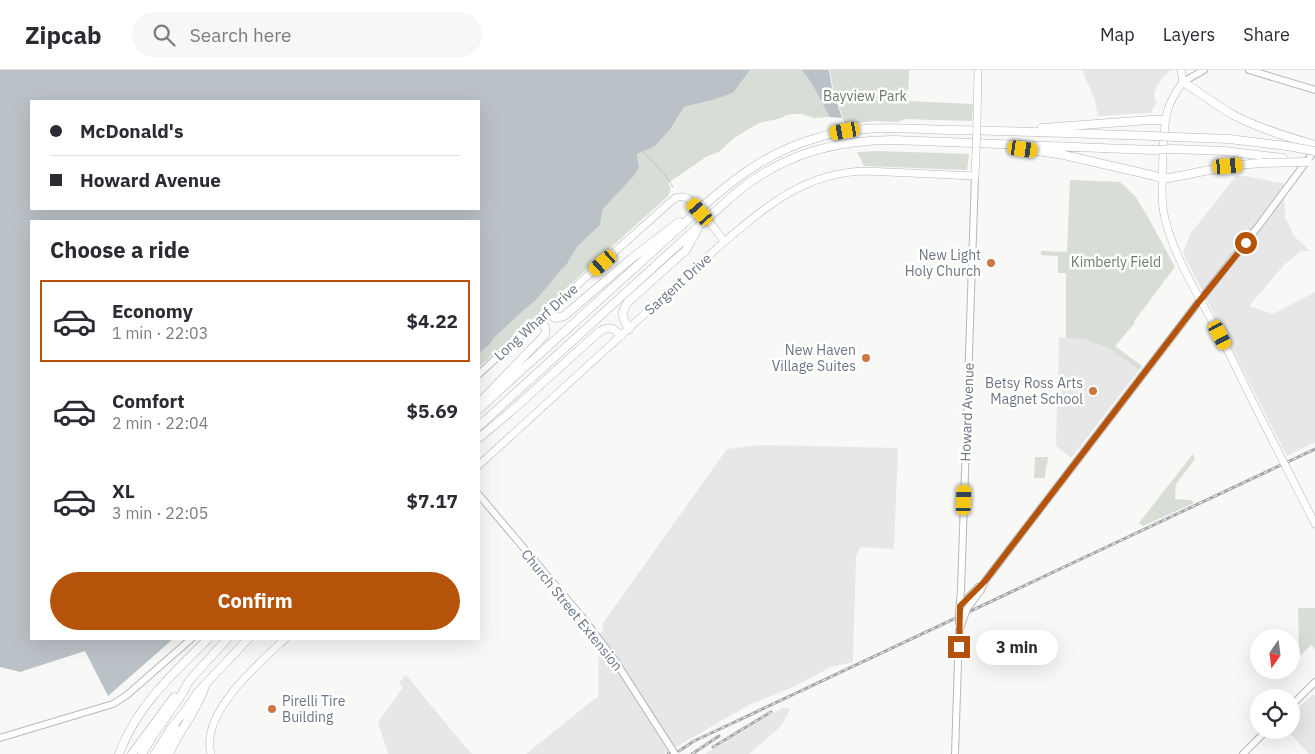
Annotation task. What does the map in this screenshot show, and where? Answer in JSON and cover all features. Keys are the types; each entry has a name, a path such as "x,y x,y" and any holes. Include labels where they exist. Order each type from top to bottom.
{"highway":[{"path":"1183,82 1236,116 1273,133 1315,145"},
{"path":"1005,131 1165,120"},
{"path":"480,408 727,185 749,169 784,150 821,136 853,130 880,128 1005,131 1229,139 1315,151"},
{"path":"480,425 745,186 766,172 796,157 828,146 854,141 881,140 1153,150 1174,149 1224,151 1311,163"},
{"path":"987,144 1064,154 1163,179 1228,166 1311,163"},
{"path":"548,312 555,318 564,316 638,253 678,223 692,216"},
{"path":"629,329 622,314 628,302 686,250 700,225"},
{"path":"480,402 544,336 546,327 539,320"},
{"path":"480,437 599,332 606,328 612,328 621,336"},
{"path":"119,754 129,730 146,704 207,640"},
{"path":"169,754 206,684 247,640"},
{"path":"132,754 177,692 224,642"},
{"path":"142,754 190,680"},
{"path":"155,754 172,727 200,695"},
{"path":"163,754 185,711"}],"main road":[{"name":"Howard Avenue","path":"955,754 978,70"},
{"path":"1181,70 1183,82"},
{"path":"1204,70 1183,82 1172,97 1167,108 1163,179 1164,212 1171,238 1200,300 1229,352 1315,524"},
{"path":"1249,70 1315,90"},
{"path":"959,609 985,581 1315,151"},
{"name":"Sargent Drive","path":"480,464 724,242 769,205 792,191 814,180 850,172 866,171 975,176"},
{"name":"Long Wharf Drive","path":"480,373 675,198 682,196 689,200 724,242"},
{"name":"Church Street Extension","path":"480,496 582,617 614,659 676,754"},
{"path":"959,631 967,610 985,581"},
{"path":"0,738 121,700 190,640"},
{"path":"211,754 210,733 217,716 232,692 285,640"},
{"path":"1300,697 1315,682"},
{"path":"1243,754 1258,739"}],"shaded area":[{"path":"0,70 750,70 733,93 684,107 671,128 655,146 637,154 639,168 603,209 600,225 577,247 567,264 537,299 480,352 480,220 30,220 30,640 172,640 108,696 85,651 20,672 0,667"},
{"path":"801,70 829,70 832,88 842,118 830,117 813,86"},
{"path":"1082,70 1170,70 1156,88 1154,95 1156,103 1151,113 1098,116 1095,100"},
{"path":"1236,176 1284,183 1285,217 1294,236 1310,251 1301,251 1283,266 1249,306 1273,314 1315,292 1315,442 1287,456 1183,253 1191,233"},
{"name":"Betsy Ross Arts Magnet School","path":"1059,337 1087,339 1110,349 1139,370 1071,458 1056,446 1057,403 1061,403 1062,378 1058,378"},
{"path":"761,445 898,448 894,549 860,547 856,557 853,662 831,667 795,686 747,706 664,754 526,754 598,698 599,646 603,623 727,449"},
{"path":"406,675 472,754 388,754 378,722 403,688 399,682"},
{"path":"1313,694 1315,696 1315,754 1309,754 1295,739 1300,739 1300,706"},
{"path":"782,708 790,709 779,728 749,754 705,754"}],"green space":[{"path":"750,70 801,70 813,86 830,117 814,118 802,114 792,114 759,123 734,138 720,151 706,157 668,183 671,188 668,196 480,366 480,352 537,299 567,264 577,247 600,225 603,209 639,168 637,154 671,128 684,107 733,93"},
{"name":"Bayview Park","path":"830,70 909,70 908,101 973,104 972,121 904,119 898,122 874,121 845,125 833,88"},
{"path":"857,152 969,154 967,170 864,166"},
{"name":"Kimberly Field","path":"1070,180 1120,182 1135,196 1175,267 1135,320 1134,324 1115,346 1142,366 1139,370 1110,349 1085,339 1066,338 1066,273 1058,273 1058,256 1041,255 1041,251 1067,252"},
{"path":"1193,454 1195,459 1176,484 1175,499 1191,500 1194,503 1143,526 1139,523"},
{"path":"1035,457 1048,457 1045,478 1034,478"},
{"path":"1298,608 1315,608 1315,649 1311,645 1301,655 1300,629 1298,629"}],"waterway":[{"path":"642,151 665,175 673,187"}],"railway":[{"path":"679,751 694,741 1315,449"},
{"path":"713,747 771,712"},
{"path":"692,754 719,736"}],"place":[{"name":"New Light Holy Church","path":"991,263"},
{"name":"New Haven Village Suites","path":"866,358"},
{"name":"Betsy Ross Arts Magnet School","path":"1093,391"},
{"name":"Pirelli Tire Building","path":"272,709"}],"route":[{"path":"959,647 960,606 985,581 1197,304 1246,243"}]}
